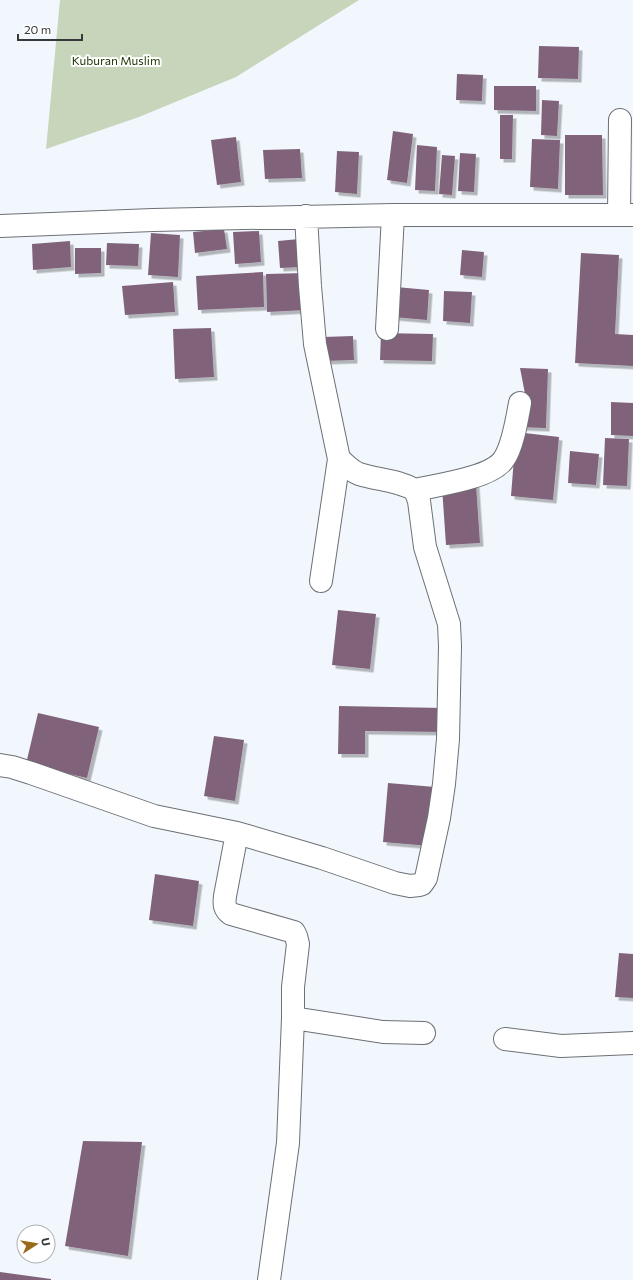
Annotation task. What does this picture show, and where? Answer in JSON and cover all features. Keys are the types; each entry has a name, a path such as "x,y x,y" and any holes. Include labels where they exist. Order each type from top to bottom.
{"street":[{"path":"0,226 306,216 626,215 620,120"},
{"path":"387,329 393,215"},
{"path":"306,216 315,344 339,459 320,581"},
{"path":"339,459 358,474 403,484 415,490 470,478 492,470 504,461 509,450 520,403"},
{"path":"0,764 25,771 154,816 237,833 410,886 418,886 422,884 426,878 439,818 444,784 448,739 450,646 448,624 425,547 419,501 415,490"},
{"path":"237,833 224,906 231,914 294,932 298,944 293,987 288,1143 269,1280"},
{"path":"293,1018 383,1032 424,1032"},
{"path":"505,1039 561,1046 633,1043"}],"green space":[{"name":"Kuburan Muslim","path":"60,0 359,0 236,77 139,117 46,149"}],"building":[{"path":"539,46 579,47 578,79 538,78"},
{"path":"457,74 483,75 482,101 456,100"},
{"path":"494,86 536,86 536,111 494,110"},
{"path":"542,100 559,101 557,136 541,135"},
{"path":"500,115 513,115 512,159 500,159"},
{"path":"393,131 413,134 407,183 387,180"},
{"path":"565,135 602,135 603,195 565,195"},
{"path":"236,137 241,182 217,185 211,140"},
{"path":"532,139 560,140 558,189 530,187"},
{"path":"417,145 437,147 435,191 415,190"},
{"path":"300,149 302,178 265,179 263,150"},
{"path":"337,151 359,152 357,194 335,192"},
{"path":"460,153 476,154 474,192 458,191"},
{"path":"442,155 455,156 452,195 439,194"},
{"path":"224,229 227,249 195,253 193,232"},
{"path":"259,231 261,262 235,264 233,232"},
{"path":"151,233 180,235 178,277 148,275"},
{"path":"299,239 301,267 280,268 278,241"},
{"path":"70,241 71,267 33,270 32,244"},
{"path":"107,243 139,244 138,266 106,265"},
{"path":"75,248 101,248 101,273 75,274"},
{"path":"462,250 484,252 482,277 460,275"},
{"path":"581,253 619,255 615,334 633,335 633,366 575,363"},
{"path":"263,272 264,307 198,310 196,276"},
{"path":"305,273 306,310 267,312 266,274"},
{"path":"173,282 175,312 125,315 122,286"},
{"path":"396,287 429,290 427,320 393,317"},
{"path":"444,291 472,292 470,323 443,321"},
{"path":"211,328 214,377 175,379 173,329"},
{"path":"381,333 433,334 432,361 380,360"},
{"path":"353,336 354,360 324,361 323,337"},
{"path":"520,368 548,369 546,428 518,427 526,399"},
{"path":"611,402 633,403 633,436 611,435"},
{"path":"516,432 559,437 553,500 511,496"},
{"path":"605,438 629,439 627,486 603,485"},
{"path":"570,451 599,454 596,485 568,483"},
{"path":"476,484 480,543 446,545 442,487"},
{"path":"338,610 376,614 370,669 332,665"},
{"path":"339,706 444,708 444,732 365,731 365,754 338,754"},
{"path":"38,713 99,727 87,778 26,764"},
{"path":"214,736 244,740 235,801 204,796"},
{"path":"388,783 435,787 429,846 383,842"},
{"path":"155,874 199,881 193,926 149,920"},
{"path":"619,953 633,954 633,998 615,997"},
{"path":"83,1141 142,1142 128,1256 65,1246"},
{"path":"0,1272 51,1279 51,1280 0,1280"}]}
